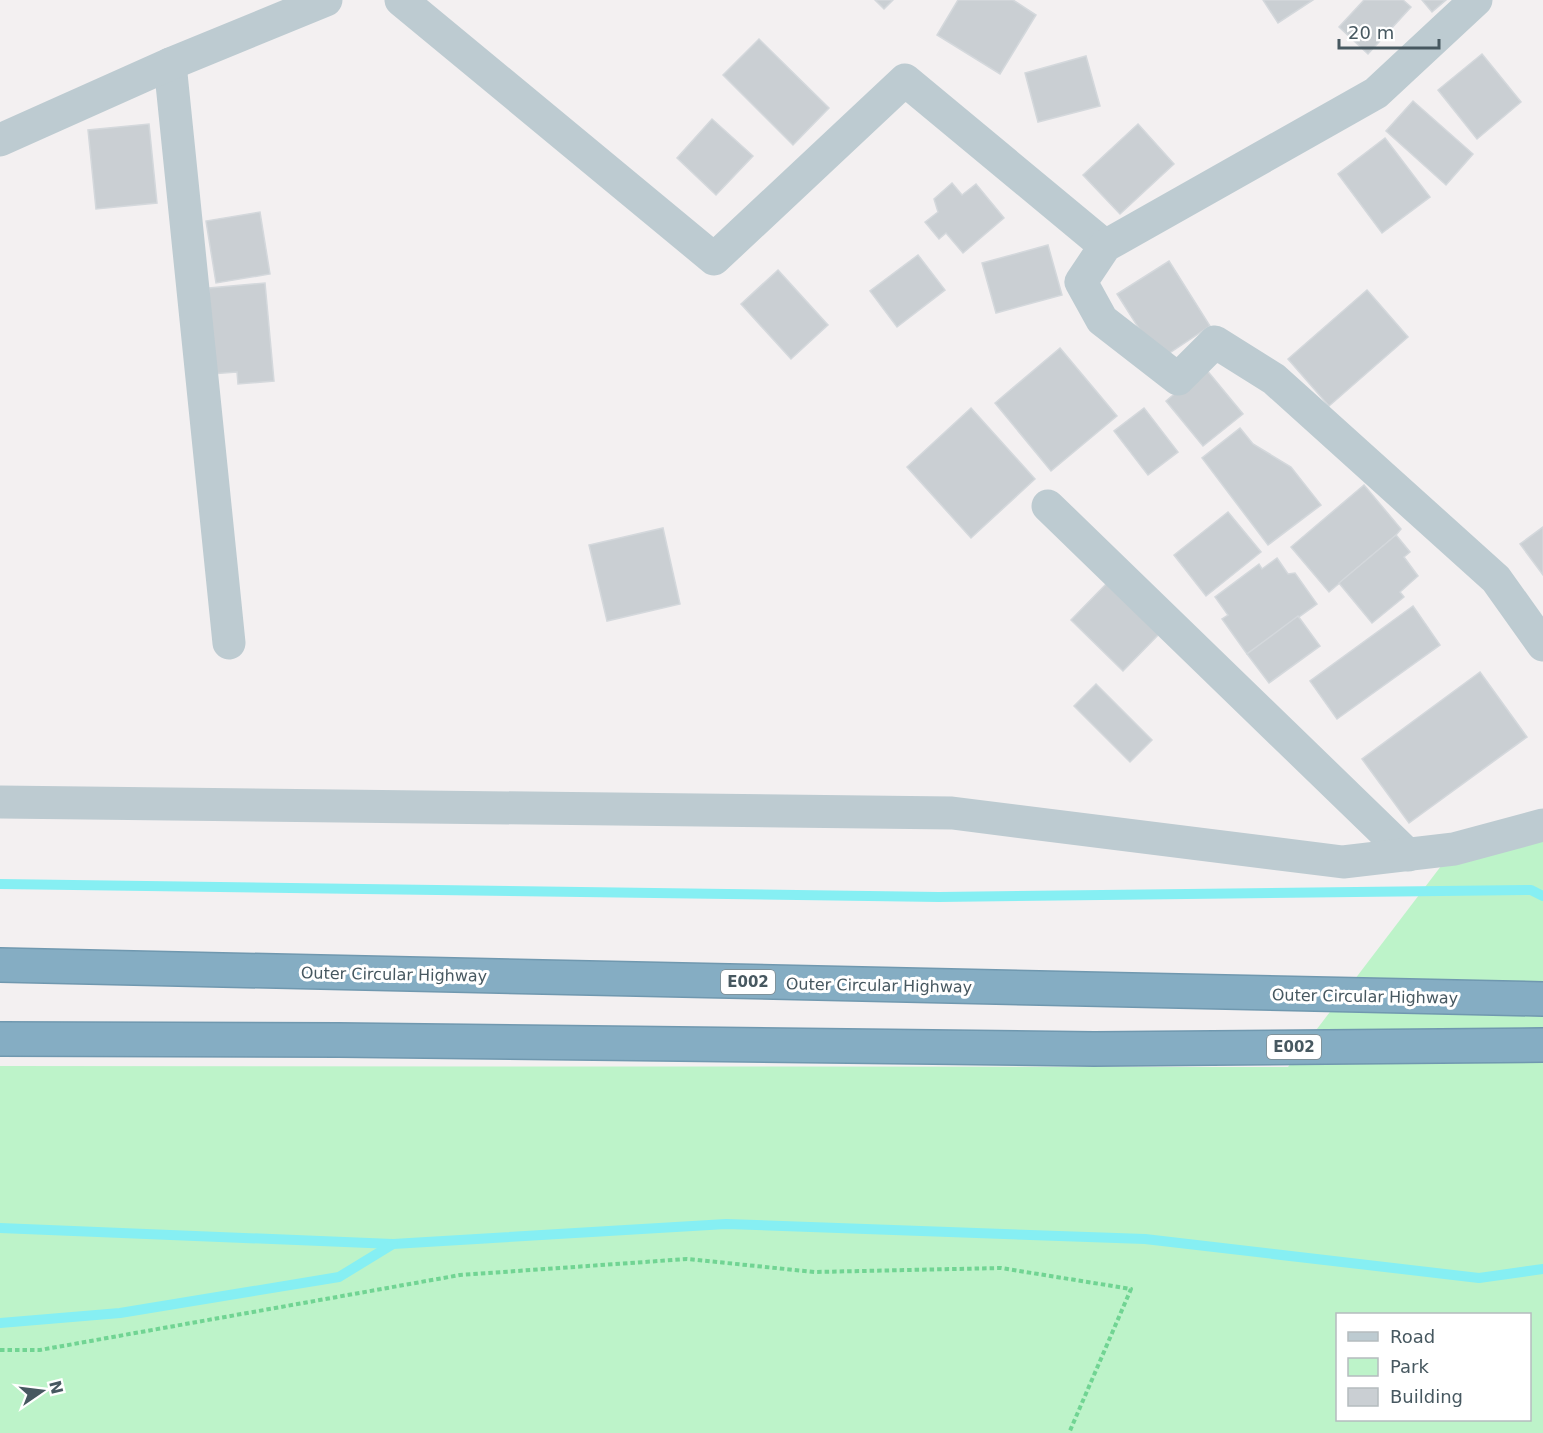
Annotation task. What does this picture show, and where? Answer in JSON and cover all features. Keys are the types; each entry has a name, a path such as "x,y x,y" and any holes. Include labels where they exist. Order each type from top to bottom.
{"highway":[{"name":"Outer Circular Highway","path":"0,965 1543,999"},
{"name":"E002","path":"0,1039 339,1040 1095,1049 1543,1046"}],"street":[{"path":"0,140 170,64 326,0"},
{"path":"401,0 714,259 905,80 1105,246"},
{"path":"1476,0 1376,93 1105,246 1081,282 1102,320 1178,379 1215,342 1274,379 1496,579 1543,645"},
{"path":"170,64 229,643"},
{"path":"1048,506 1408,855"},
{"path":"0,802 952,813 1344,862 1454,849 1543,825"}],"path":[{"path":"0,1350 40,1350 460,1275 687,1259 815,1272 1000,1268 1131,1289 1069,1433"}],"green space":[{"path":"1543,825 1543,1433 0,1433 0,1066 1288,1067 1454,849"}],"building":[{"path":"875,0 893,0 884,9"},
{"path":"958,0 1013,0 1036,15 1000,74 937,35"},
{"path":"1263,0 1313,0 1278,23"},
{"path":"1364,0 1403,0 1411,7 1368,54 1339,27"},
{"path":"1422,0 1446,0 1432,12"},
{"path":"759,39 829,108 793,145 723,75"},
{"path":"1482,54 1521,102 1477,139 1438,90"},
{"path":"1086,56 1100,106 1038,122 1025,73"},
{"path":"1413,101 1473,154 1446,185 1386,131"},
{"path":"712,119 753,156 716,195 677,158"},
{"path":"149,124 157,203 96,209 88,130"},
{"path":"1138,124 1174,164 1120,214 1083,175"},
{"path":"1385,138 1430,197 1382,233 1338,174"},
{"path":"952,183 962,195 976,184 1004,218 963,253 946,233 939,239 925,222 938,212 934,199"},
{"path":"260,212 270,274 216,283 206,221"},
{"path":"1048,245 1062,295 996,313 982,263"},
{"path":"918,255 945,290 897,327 870,291"},
{"path":"1169,261 1210,326 1159,360 1117,294"},
{"path":"778,270 828,325 791,359 741,304"},
{"path":"265,283 274,381 238,384 237,372 211,374 209,288"},
{"path":"1367,290 1408,337 1329,406 1288,359"},
{"path":"1060,348 1117,416 1051,471 995,403"},
{"path":"1205,368 1243,414 1203,446 1166,401"},
{"path":"971,408 1035,479 971,538 907,467"},
{"path":"1144,408 1178,452 1148,475 1114,431"},
{"path":"1240,428 1253,444 1291,467 1321,505 1268,545 1202,458"},
{"path":"1364,485 1401,529 1329,592 1291,547"},
{"path":"1228,512 1261,552 1206,596 1174,555"},
{"path":"1543,527 1543,575 1520,544"},
{"path":"663,528 680,604 607,621 589,545"},
{"path":"1396,535 1410,552 1404,557 1418,576 1400,592 1404,597 1372,623 1339,583"},
{"path":"1277,558 1288,574 1295,573 1317,604 1247,654 1222,619 1228,615 1215,597 1259,564 1262,569"},
{"path":"1111,579 1163,630 1123,671 1071,620"},
{"path":"1413,606 1440,645 1337,719 1310,681"},
{"path":"1298,616 1320,646 1269,683 1247,654"},
{"path":"1480,672 1527,737 1409,823 1362,759"},
{"path":"1096,684 1152,740 1130,762 1074,706"}],"waterway":[{"path":"0,884 939,897 1531,890 1543,896"},
{"path":"0,1228 393,1244 726,1224 1145,1239 1479,1278 1543,1269"},
{"path":"0,1323 120,1313 339,1277 393,1244"}]}
